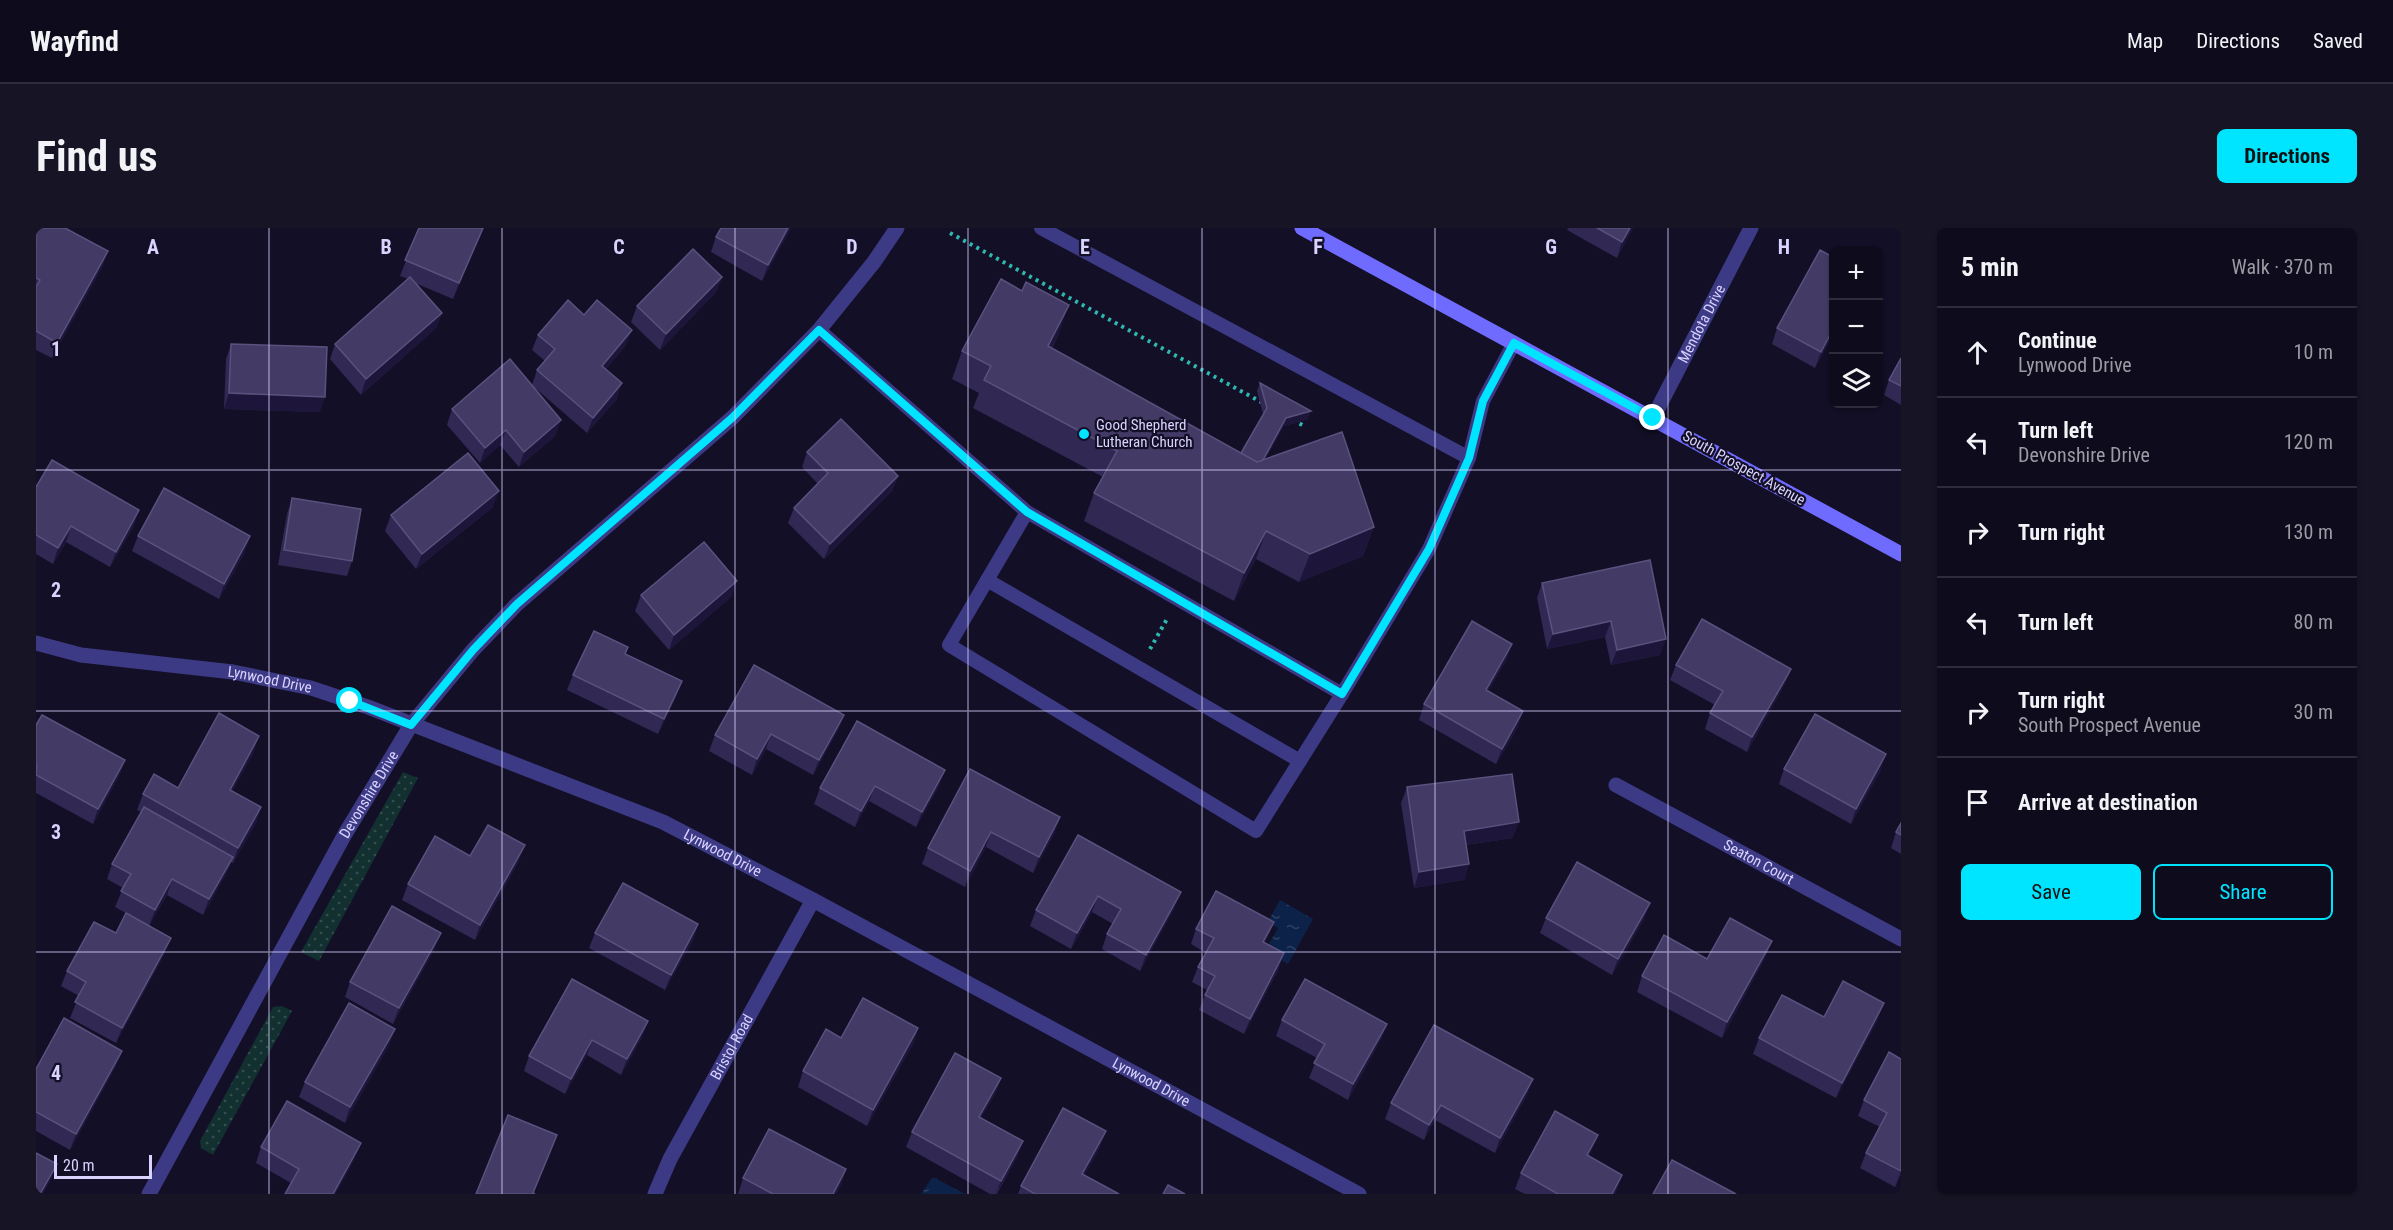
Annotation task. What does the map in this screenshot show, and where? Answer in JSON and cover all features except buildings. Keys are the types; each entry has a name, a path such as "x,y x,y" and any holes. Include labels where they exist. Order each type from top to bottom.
{"main road":[{"name":"South Prospect Avenue","path":"1302,228 1901,554"}],"street":[{"name":"Devonshire Drive","path":"149,1194 345,834 411,725 473,650 517,604 732,418 819,330 874,262 897,228"},
{"name":"Mendota Drive","path":"1653,418 1751,228"},
{"name":"Lynwood Drive","path":"36,643 81,656 233,672 311,688 663,822 813,900 1359,1194"},
{"name":"Seaton Court","path":"1616,785 1901,939"},
{"name":"Bristol Road","path":"655,1194 670,1159 813,900"}],"lane":[{"path":"1041,228 1469,458"},
{"path":"819,330 1027,512 1342,694"},
{"path":"1027,512 949,645 1256,831 1429,549 1469,458 1483,401 1514,343"},
{"path":"987,580 1300,761"}],"path":[{"path":"950,232 1270,407"},
{"path":"1288,417 1304,426"},
{"path":"1139,668 1178,599"}],"green space":[{"path":"403,772 418,778 319,961 301,952"},
{"path":"282,1006 292,1011 213,1155 201,1148 200,1141 273,1007"}],"water":[{"path":"1280,900 1313,919 1288,964 1265,951 1278,928 1268,922"},
{"path":"932,1178 935,1178 965,1194 921,1194"}],"place":[{"name":"Good Shepherd Lutheran Church","path":"1084,434"}],"route":[{"path":"350,701 411,725 473,650 517,604 732,418 819,330 1027,512 1342,694 1429,549 1469,458 1483,401 1514,343 1653,418"}]}
